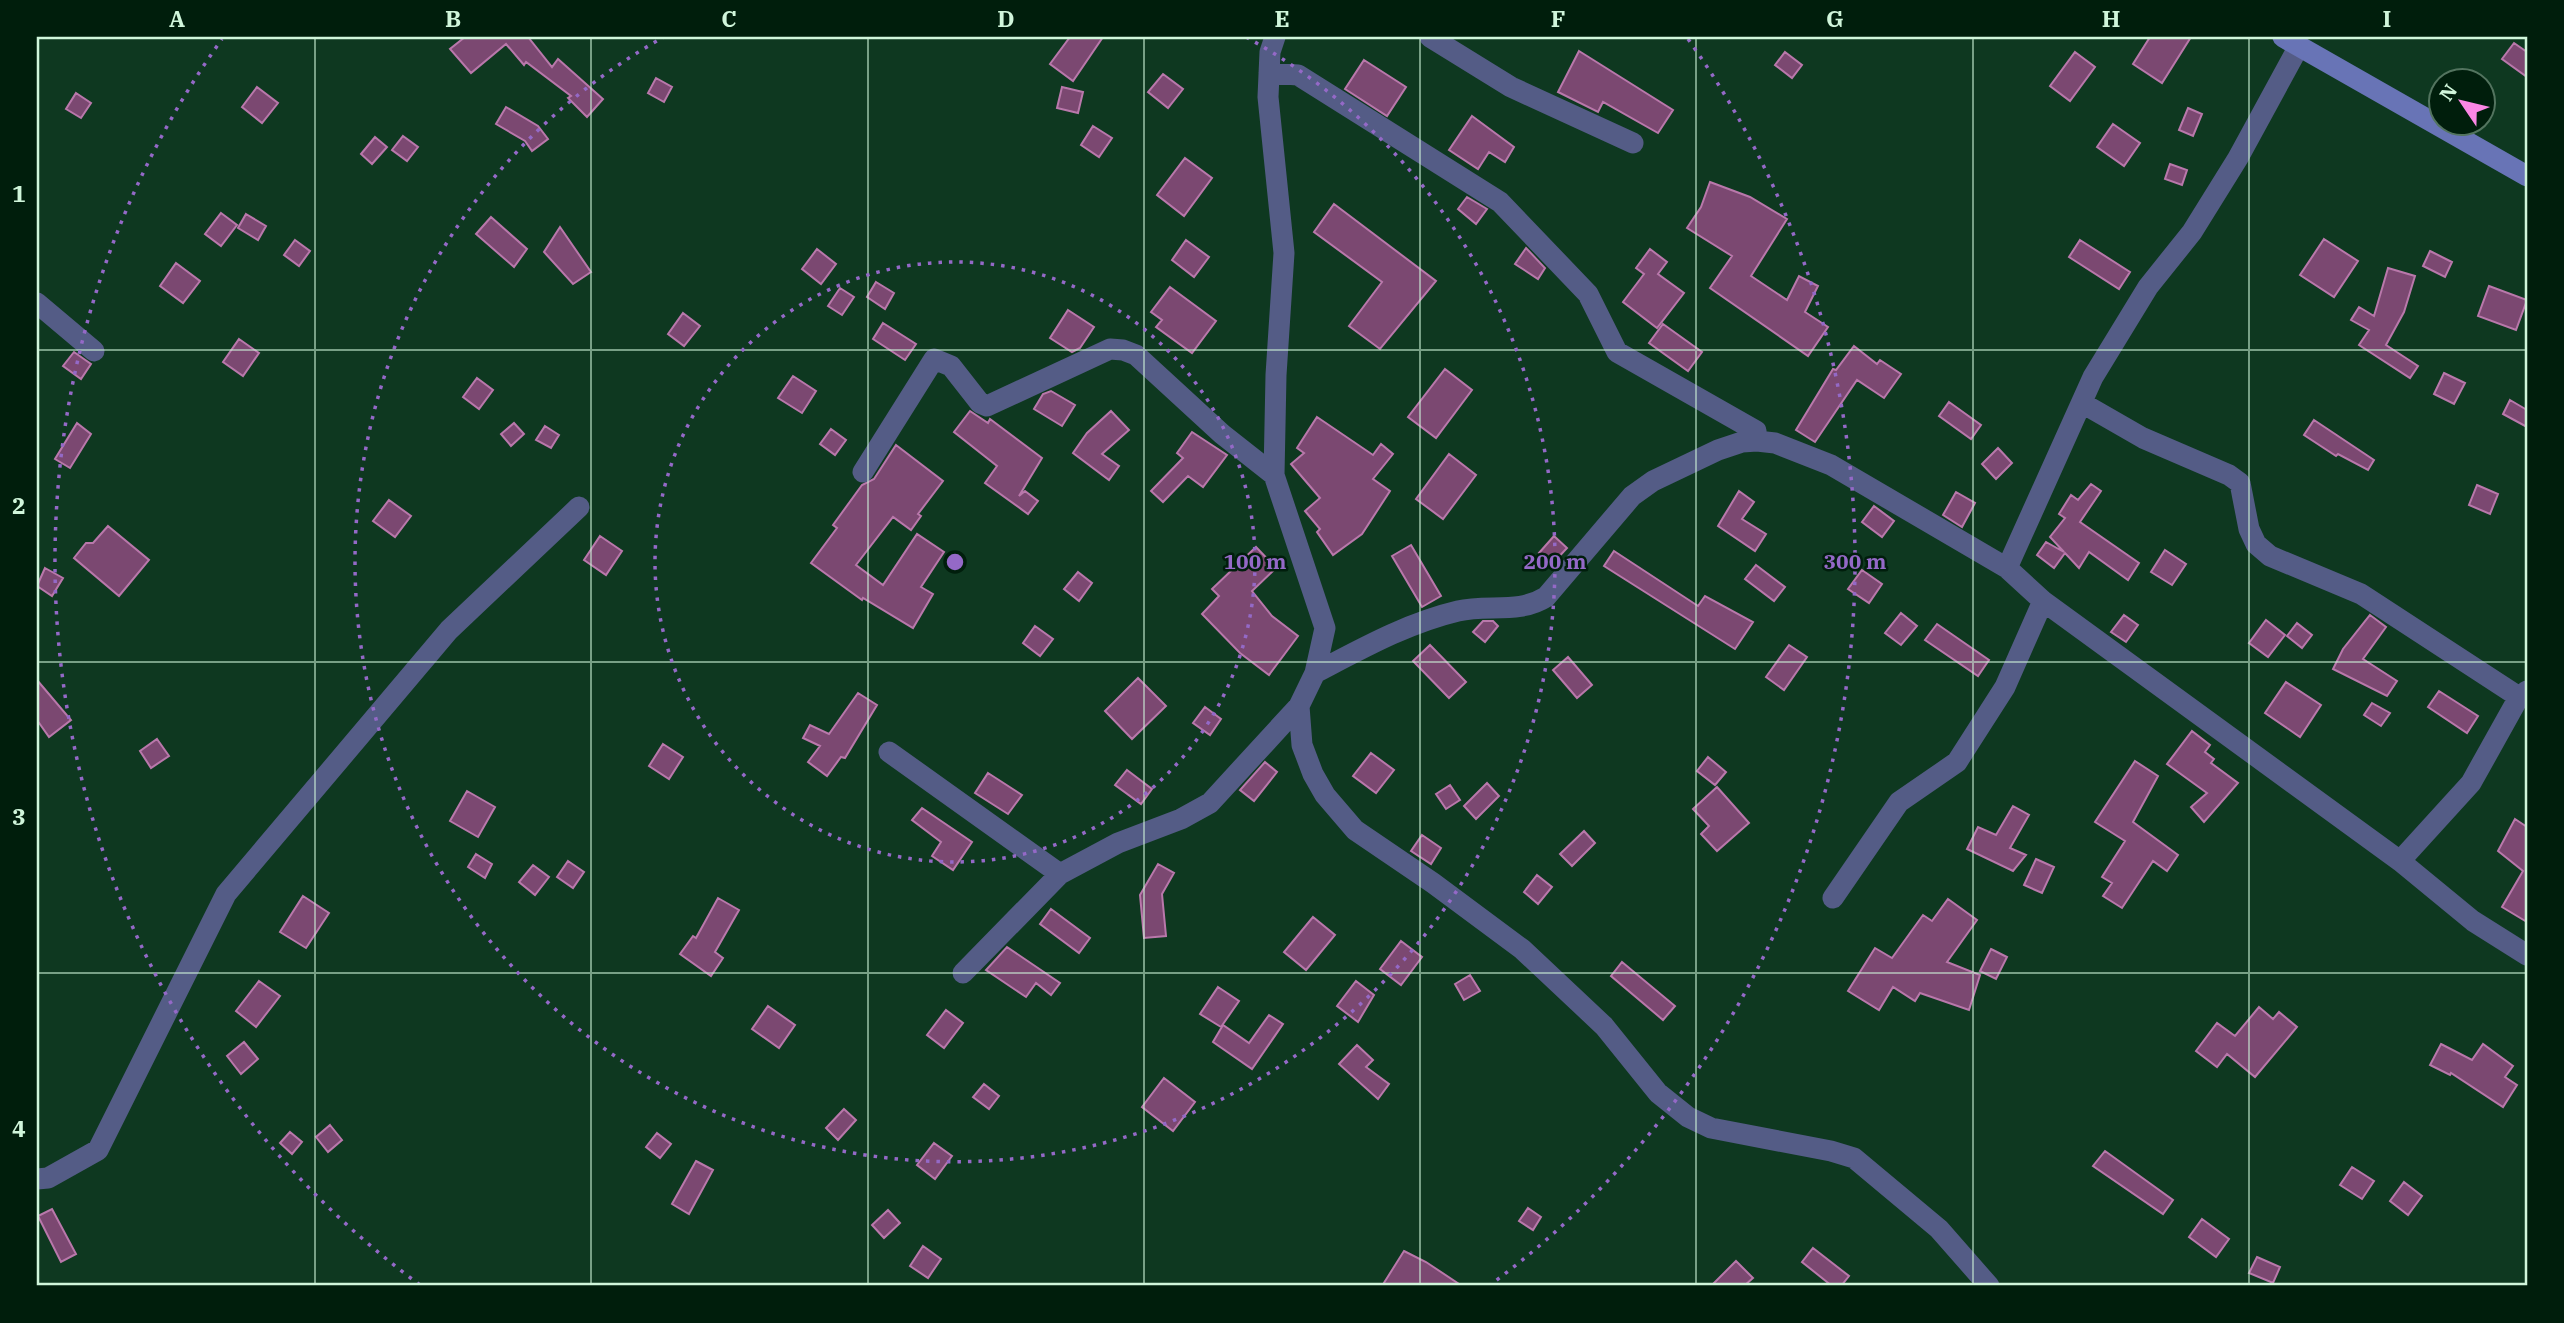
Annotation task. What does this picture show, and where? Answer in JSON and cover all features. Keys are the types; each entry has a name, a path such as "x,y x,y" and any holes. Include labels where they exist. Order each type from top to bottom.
{"main road":[{"path":"2291,41 2527,176"}],"street":[{"path":"963,973 1060,874 1118,843 1181,819 1210,803 1299,706 1315,673 1323,644 1321,610 1274,475 1276,375 1284,253 1271,140 1269,73 1275,37"},
{"path":"1430,37 1511,87 1633,143"},
{"path":"2007,568 2093,377 2148,287 2192,232 2238,158 2291,41"},
{"path":"1269,73 1298,75 1500,202 1588,294 1617,352 1756,431 1758,441"},
{"path":"37,303 94,351"},
{"path":"863,472 934,359 951,366 980,403 987,406 1110,349 1136,355 1222,434 1274,475"},
{"path":"2082,403 2143,438 2229,475 2240,483 2249,529 2256,544 2270,556 2361,594 2523,694 2471,783 2400,861"},
{"path":"1315,673 1370,644 1460,610 1523,608 1535,604 1546,597 1632,496 1653,481 1718,450 1742,442 1775,443 1831,465 2007,568 2043,600 2400,861 2473,921 2527,954"},
{"path":"37,1179 48,1178 98,1150 226,894 449,630 579,507"},
{"path":"1833,898 1899,802 1957,762 2005,687 2043,600"},
{"path":"1299,706 1302,745 1313,774 1340,814 1355,830 1433,883 1522,949 1604,1026 1658,1093 1688,1117 1711,1128 1831,1151 1854,1158 1939,1229 1989,1286"},
{"path":"889,752 1060,874"}],"building":[{"path":"465,37 528,37 552,67 558,59 603,99 587,117 568,98 571,96 526,62 524,65 506,44 471,73 450,49"},
{"path":"1070,37 1103,37 1073,81 1050,64"},
{"path":"2150,37 2191,37 2162,83 2133,64"},
{"path":"2514,43 2527,52 2527,77 2502,59"},
{"path":"1579,51 1673,110 1658,133 1603,102 1598,112 1558,92"},
{"path":"1785,52 1802,65 1792,78 1775,65"},
{"path":"2075,52 2095,67 2070,101 2050,86"},
{"path":"1364,60 1406,87 1387,116 1345,89"},
{"path":"1163,74 1183,89 1168,108 1148,92"},
{"path":"656,78 672,87 664,102 648,93"},
{"path":"257,87 278,103 262,123 242,107"},
{"path":"1062,87 1083,92 1078,113 1057,108"},
{"path":"76,93 91,103 81,118 66,109"},
{"path":"506,107 538,126 548,139 532,151 525,141 496,124"},
{"path":"2188,108 2202,114 2193,136 2179,130"},
{"path":"1472,116 1514,147 1505,162 1489,152 1478,169 1449,150"},
{"path":"2113,124 2140,143 2124,166 2097,147"},
{"path":"1093,126 1112,138 1099,157 1081,145"},
{"path":"403,136 418,147 407,161 392,150"},
{"path":"375,137 387,147 372,164 361,154"},
{"path":"1185,158 1212,178 1184,216 1157,195"},
{"path":"2170,164 2187,170 2182,185 2165,179"},
{"path":"1710,182 1750,197 1787,219 1751,276 1787,300 1799,276 1818,286 1805,312 1828,327 1808,356 1710,288 1732,256 1687,228 1701,207"},
{"path":"1467,197 1487,209 1476,224 1458,209"},
{"path":"1334,204 1436,281 1380,349 1349,326 1382,282 1314,232"},
{"path":"221,213 237,225 221,246 205,234"},
{"path":"246,214 266,226 258,240 238,228"},
{"path":"491,217 527,249 514,267 476,234"},
{"path":"560,227 591,272 573,284 544,252"},
{"path":"2324,239 2358,261 2334,297 2300,275"},
{"path":"295,240 310,251 299,266 284,255"},
{"path":"1186,240 1209,257 1194,277 1172,260"},
{"path":"2080,240 2130,272 2119,289 2069,257"},
{"path":"1526,248 1545,268 1538,279 1515,264"},
{"path":"817,249 836,264 821,284 802,269"},
{"path":"1650,249 1667,262 1658,274 1684,293 1657,328 1623,302 1644,274 1636,268"},
{"path":"2430,251 2452,262 2445,277 2423,266"},
{"path":"176,263 200,281 183,303 160,286"},
{"path":"2388,268 2415,276 2404,312 2386,345 2418,366 2410,378 2359,345 2369,330 2351,320 2359,307 2374,316"},
{"path":"876,282 894,293 885,309 867,297"},
{"path":"2489,286 2527,300 2516,330 2478,316"},
{"path":"1170,287 1216,321 1192,353 1156,327 1162,320 1151,312"},
{"path":"840,288 854,297 842,315 828,306"},
{"path":"1068,310 1094,327 1080,348 1072,352 1050,338"},
{"path":"683,313 700,326 684,346 668,334"},
{"path":"883,323 916,344 905,360 873,339"},
{"path":"1663,324 1702,352 1688,371 1649,343"},
{"path":"239,339 259,353 243,376 223,362"},
{"path":"1854,346 1877,364 1880,360 1901,374 1884,398 1857,380 1815,442 1796,430 1833,369 1836,370"},
{"path":"74,352 91,364 81,379 63,366"},
{"path":"1445,369 1472,390 1436,438 1408,417"},
{"path":"2444,373 2465,383 2454,404 2434,394"},
{"path":"793,376 816,391 802,413 778,398"},
{"path":"477,378 493,390 479,409 463,397"},
{"path":"1051,391 1075,405 1062,426 1034,409 1043,394"},
{"path":"2510,400 2527,410 2527,427 2503,414"},
{"path":"1949,402 1981,425 1971,439 1939,416"},
{"path":"970,411 988,423 990,419 1042,458 1019,496 1025,491 1038,501 1028,514 985,483 997,466 954,432"},
{"path":"1111,411 1129,430 1102,454 1119,466 1109,480 1073,453 1087,433"},
{"path":"1317,417 1373,455 1381,444 1393,454 1373,479 1390,491 1362,534 1333,555 1317,532 1320,529 1305,511 1320,498 1291,464 1304,453 1297,448"},
{"path":"2314,420 2374,460 2368,470 2338,454 2336,456 2304,435"},
{"path":"77,423 91,434 70,468 55,459"},
{"path":"514,423 524,434 511,446 501,434"},
{"path":"545,426 559,435 551,448 536,440"},
{"path":"831,429 846,440 835,455 820,444"},
{"path":"1192,432 1227,455 1203,487 1188,476 1163,502 1151,491 1183,458 1177,453"},
{"path":"896,445 943,481 918,514 921,516 911,530 893,517 856,565 883,585 917,534 944,552 921,587 933,594 913,628 863,598 862,600 811,563 837,528 833,525 862,485 874,479"},
{"path":"1998,448 2012,463 1996,479 1982,464"},
{"path":"1449,454 1476,475 1443,519 1416,499"},
{"path":"2091,484 2101,491 2080,522 2139,563 2128,580 2089,552 2079,568 2065,553 2054,568 2037,555 2046,542 2064,552 2050,537 2065,518 2059,514 2071,495 2078,500"},
{"path":"2477,485 2498,494 2490,514 2469,505"},
{"path":"1739,491 1754,502 1742,519 1766,534 1755,551 1718,526"},
{"path":"1956,492 1975,503 1962,527 1943,515"},
{"path":"389,500 411,516 395,537 373,521"},
{"path":"1874,506 1894,521 1882,537 1862,522"},
{"path":"108,526 149,560 119,596 74,558 86,543 93,543"},
{"path":"600,536 622,551 606,575 584,560"},
{"path":"1554,536 1567,548 1552,564 1539,553"},
{"path":"1411,545 1441,596 1422,607 1392,556"},
{"path":"1256,547 1276,568 1252,591 1272,616 1298,636 1269,675 1240,653 1202,614 1219,596 1212,589"},
{"path":"2165,550 2186,564 2172,585 2151,572"},
{"path":"1614,551 1698,606 1705,596 1753,622 1735,649 1604,566"},
{"path":"1756,565 1785,587 1774,601 1745,579"},
{"path":"45,568 63,578 52,596 37,586"},
{"path":"1862,570 1882,584 1869,603 1848,589"},
{"path":"1078,572 1092,583 1079,601 1064,589"},
{"path":"1901,613 1917,626 1901,645 1885,633"},
{"path":"2124,615 2138,625 2126,642 2111,632"},
{"path":"2370,615 2386,627 2363,659 2397,681 2387,696 2333,669 2343,649"},
{"path":"2266,620 2285,635 2268,657 2249,643"},
{"path":"1483,621 1493,621 1498,626 1485,642 1473,632"},
{"path":"2297,623 2312,635 2302,648 2287,636"},
{"path":"1937,624 1989,660 1978,676 1925,640"},
{"path":"1035,626 1053,639 1040,656 1023,643"},
{"path":"1430,645 1466,682 1449,698 1413,661"},
{"path":"1789,645 1807,657 1784,690 1766,677"},
{"path":"1568,657 1592,685 1577,698 1553,670"},
{"path":"1138,678 1166,706 1132,739 1105,711"},
{"path":"37,680 71,720 49,737 37,720"},
{"path":"2286,682 2321,705 2300,737 2265,713"},
{"path":"2439,691 2478,716 2467,733 2428,707"},
{"path":"858,693 877,705 845,758 841,757 827,776 808,762 820,746 803,738 810,725 829,734"},
{"path":"2372,703 2390,713 2381,726 2364,715"},
{"path":"1205,707 1221,719 1210,735 1193,723"},
{"path":"2192,731 2210,745 2205,752 2214,759 2211,763 2238,783 2204,822 2191,807 2207,793 2167,764"},
{"path":"157,739 169,756 151,768 140,751"},
{"path":"663,744 683,757 669,779 649,766"},
{"path":"1371,753 1394,770 1376,793 1353,776"},
{"path":"1708,757 1726,772 1715,785 1697,771"},
{"path":"2135,761 2158,776 2133,822 2178,855 2167,871 2153,861 2122,908 2103,896 2112,883 2102,877 2125,841 2095,822"},
{"path":"1265,762 1277,772 1254,801 1240,790"},
{"path":"1127,770 1152,789 1141,804 1115,785"},
{"path":"988,773 1022,795 1008,814 975,793"},
{"path":"1487,783 1499,796 1476,819 1464,806"},
{"path":"1450,785 1460,800 1446,809 1436,794"},
{"path":"1717,787 1749,823 1717,851 1701,834 1709,826 1693,809"},
{"path":"467,791 495,807 478,837 450,821"},
{"path":"2013,806 2029,815 2010,848 2026,855 2013,871 1967,849 1978,827 1996,835"},
{"path":"922,808 972,842 953,870 932,856 941,842 912,820"},
{"path":"2515,819 2527,827 2527,922 2502,907 2523,871 2498,851"},
{"path":"1584,831 1595,843 1572,866 1560,854"},
{"path":"1422,835 1441,848 1431,864 1411,851"},
{"path":"476,854 492,864 485,878 468,867"},
{"path":"2036,859 2054,867 2042,893 2024,885"},
{"path":"568,861 584,872 573,888 557,877"},
{"path":"1158,864 1174,873 1162,894 1166,936 1144,938 1140,895"},
{"path":"533,865 549,877 535,895 519,882"},
{"path":"1537,875 1552,887 1538,904 1524,892"},
{"path":"303,896 329,913 306,948 280,932"},
{"path":"718,898 739,910 715,952 723,958 711,976 680,954 693,936 696,938"},
{"path":"1948,899 1977,920 1947,962 1980,975 1969,1010 1920,993 1915,1001 1893,987 1879,1010 1848,991 1875,948 1892,958 1923,915 1932,921"},
{"path":"1051,909 1090,938 1079,953 1040,924"},
{"path":"1313,917 1335,935 1306,970 1284,952"},
{"path":"1401,941 1422,957 1401,985 1380,969"},
{"path":"1007,947 1060,983 1051,995 1036,983 1026,997 986,970"},
{"path":"1991,949 2007,957 1996,979 1980,971"},
{"path":"1622,962 1675,1006 1663,1020 1611,976"},
{"path":"1470,975 1480,991 1464,1000 1455,984"},
{"path":"259,981 280,996 256,1027 236,1011"},
{"path":"1356,981 1374,995 1358,1022 1337,1006"},
{"path":"1218,987 1239,1001 1221,1027 1200,1014"},
{"path":"768,1006 795,1025 779,1048 752,1029"},
{"path":"2259,1007 2273,1019 2279,1012 2297,1027 2255,1077 2227,1054 2217,1067 2196,1051 2217,1023 2235,1036"},
{"path":"946,1010 963,1023 944,1048 927,1035"},
{"path":"1269,1015 1283,1024 1252,1069 1213,1042 1223,1025 1249,1043"},
{"path":"244,1042 258,1059 241,1074 227,1056"},
{"path":"2441,1044 2472,1060 2483,1044 2513,1066 2505,1077 2517,1085 2503,1107 2451,1073 2450,1075 2430,1065"},
{"path":"1357,1045 1373,1060 1366,1067 1389,1084 1378,1099 1339,1064"},
{"path":"1164,1078 1195,1102 1173,1131 1142,1107"},
{"path":"984,1084 999,1096 989,1109 973,1097"},
{"path":"844,1109 856,1120 838,1140 826,1128"},
{"path":"330,1125 342,1140 328,1152 316,1137"},
{"path":"290,1132 302,1142 292,1154 280,1143"},
{"path":"657,1133 671,1144 660,1158 646,1147"},
{"path":"934,1143 952,1156 935,1179 917,1165"},
{"path":"2105,1151 2173,1200 2163,1214 2093,1166"},
{"path":"696,1161 713,1170 689,1214 672,1204"},
{"path":"2352,1167 2374,1181 2362,1199 2340,1185"},
{"path":"2404,1182 2422,1196 2408,1215 2390,1201"},
{"path":"1528,1208 1541,1217 1533,1230 1519,1221"},
{"path":"52,1209 76,1254 61,1262 38,1216"},
{"path":"888,1210 900,1223 884,1238 872,1225"},
{"path":"2202,1219 2229,1239 2216,1257 2189,1237"},
{"path":"923,1246 941,1259 928,1278 910,1266"},
{"path":"1813,1248 1849,1276 1841,1286 1832,1286 1802,1262"},
{"path":"1404,1251 1426,1262 1462,1286 1382,1286"},
{"path":"2257,1257 2280,1267 2273,1283 2249,1273"},
{"path":"1736,1261 1753,1278 1744,1286 1711,1286"}]}
